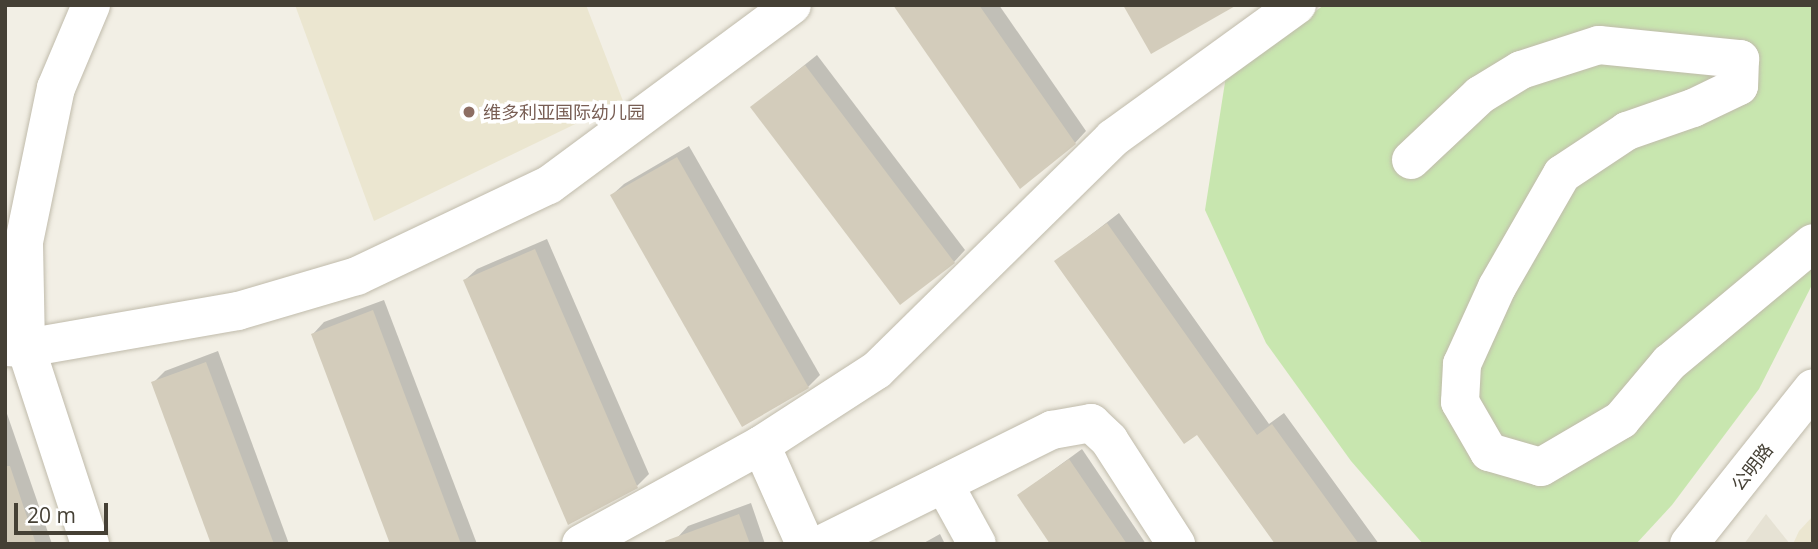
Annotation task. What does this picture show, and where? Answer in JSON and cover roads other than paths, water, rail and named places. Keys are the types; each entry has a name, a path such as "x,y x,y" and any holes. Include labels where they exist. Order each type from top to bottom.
{"street":[{"path":"90,544 16,348 24,242 56,88 91,5"},
{"path":"16,348 238,311 357,276 549,185 792,5"},
{"path":"581,544 761,445 877,370 1112,138 1297,5"},
{"path":"1411,160 1480,95 1501,82 1521,70 1599,45 1740,60 1739,86 1693,108 1627,131 1562,174 1497,287 1462,364 1460,402 1489,452 1541,467 1621,420 1669,363 1813,243"},
{"name":"公明路","path":"1689,544 1813,388"},
{"path":"822,544 1052,430 1091,423 1109,440 1176,544"},
{"path":"761,445 805,544"},
{"path":"944,484 977,544"}],"place":[{"name":"维多利亚国际幼儿园","path":"469,112"}]}
